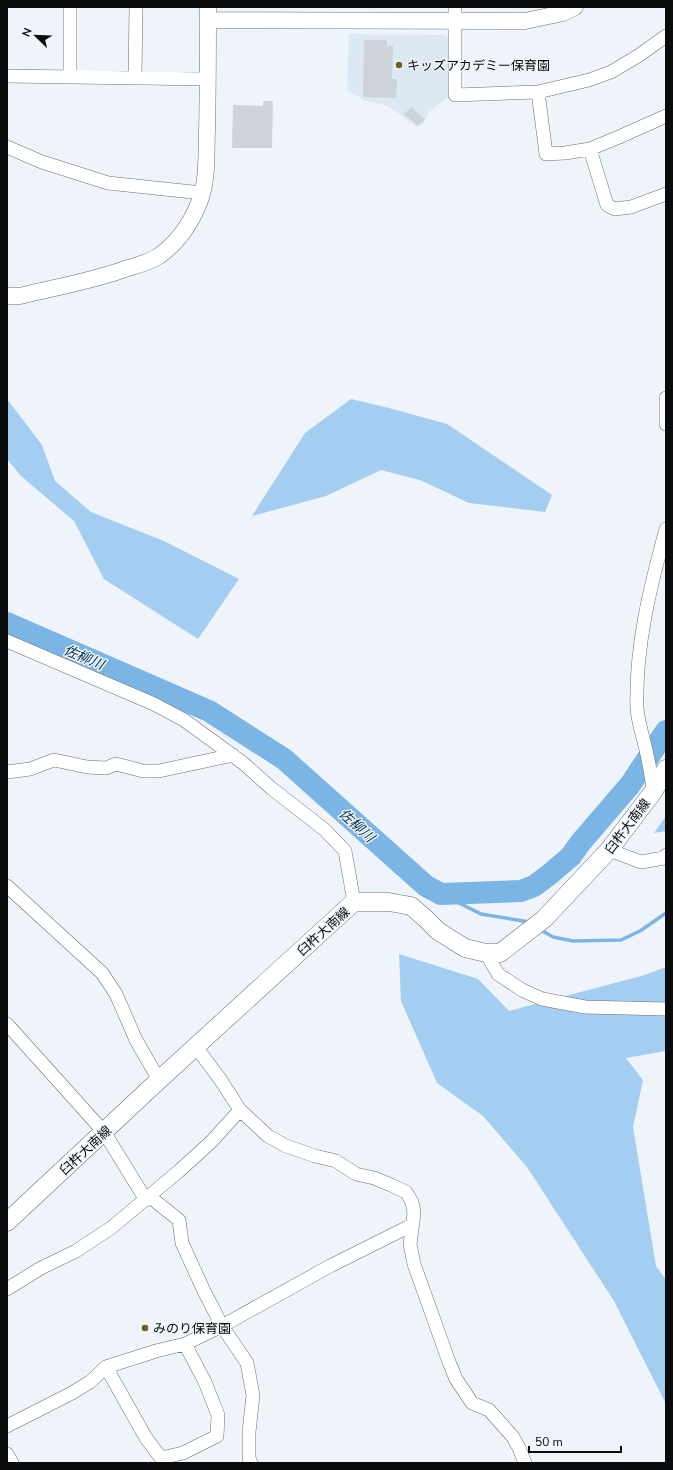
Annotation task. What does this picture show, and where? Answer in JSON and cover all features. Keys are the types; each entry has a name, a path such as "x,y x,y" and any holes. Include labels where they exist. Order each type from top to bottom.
{"main road":[{"name":"臼杵大南線","path":"7,1222 159,1080 354,902 389,902 411,906 438,931 465,948 486,953 500,953 544,919 609,850 653,792 666,769"}],"street":[{"path":"70,7 70,76"},
{"path":"135,78 136,7"},
{"path":"7,296 20,296 112,274 142,264 158,256 174,242 189,224 199,203 206,169 208,14 455,14 525,21 562,13 575,7"},
{"path":"455,14 455,94 538,92 589,80 611,72 638,56 666,36"},
{"path":"7,76 208,79"},
{"path":"538,92 546,154 590,149 666,116"},
{"path":"7,147 42,162 108,183 202,193"},
{"path":"590,149 607,204 615,209 631,207 666,194"},
{"path":"666,398 666,424"},
{"path":"653,792 652,776 646,749 639,728 637,708 638,673 643,631 651,586 666,529"},
{"path":"7,641 154,704 178,716 233,755 271,788 325,830 345,851 354,902"},
{"path":"7,772 30,769 54,760 86,767 106,768 116,764 143,771 159,771 233,755"},
{"path":"609,850 641,862 664,858 666,855"},
{"path":"7,886 102,973 116,994 136,1040 159,1080"},
{"path":"486,953 498,974 522,990 542,999 585,1007 666,1009"},
{"path":"7,1024 104,1132 148,1198 179,1220 182,1243 204,1291 222,1326 247,1363 253,1395 249,1458 251,1463"},
{"path":"196,1047 220,1079 240,1110 268,1136 286,1146 314,1156 336,1161 356,1174 380,1180 406,1192 412,1202 414,1213 410,1244 414,1264 456,1379 472,1403 489,1410 502,1423 516,1443 525,1463"},
{"path":"7,1289 41,1268 76,1252 111,1228 148,1198 211,1142 240,1110"},
{"path":"7,1426 72,1393 90,1382 106,1367 156,1351 185,1344 222,1326 330,1266 412,1225"},
{"path":"106,1367 146,1438 161,1458 183,1453 217,1436 218,1415 205,1382 185,1344"},
{"path":"7,1454 12,1463"}],"shaded area":[{"name":"キッズアカデミー保育園","path":"349,34 445,35 451,40 449,96 429,112 424,123 417,127 388,106 364,100 347,90"},
{"path":"7,399 42,445 55,481 91,512 164,541 239,579 198,639 104,579 74,521 21,476 7,459"},
{"path":"351,399 447,424 552,495 545,512 469,503 420,480 381,470 326,496 252,516 305,433"},
{"path":"666,816 666,831 654,833"},
{"path":"399,954 478,979 509,1011 645,975 666,967 666,1051 626,1058 643,1080 633,1127 656,1266 666,1280 666,1404 614,1301 527,1167 483,1116 437,1083 401,1001"}],"building":[{"path":"364,40 387,40 387,46 393,46 392,79 397,79 396,98 363,97"},
{"path":"263,101 273,101 272,148 232,148 233,105 263,106"},
{"path":"411,107 425,119 418,126 404,114"}],"waterway":[{"name":"佐柳川","path":"7,623 209,711 284,759 426,886 441,894 521,891 534,886 571,856 581,842 630,785 666,731"},
{"path":"441,894 481,914 529,922"},
{"path":"539,929 553,937 573,941 621,940 640,931 666,913"}],"place":[{"name":"キッズアカデミー保育園","path":"399,65"},
{"name":"みのり保育園","path":"145,1328"}]}
